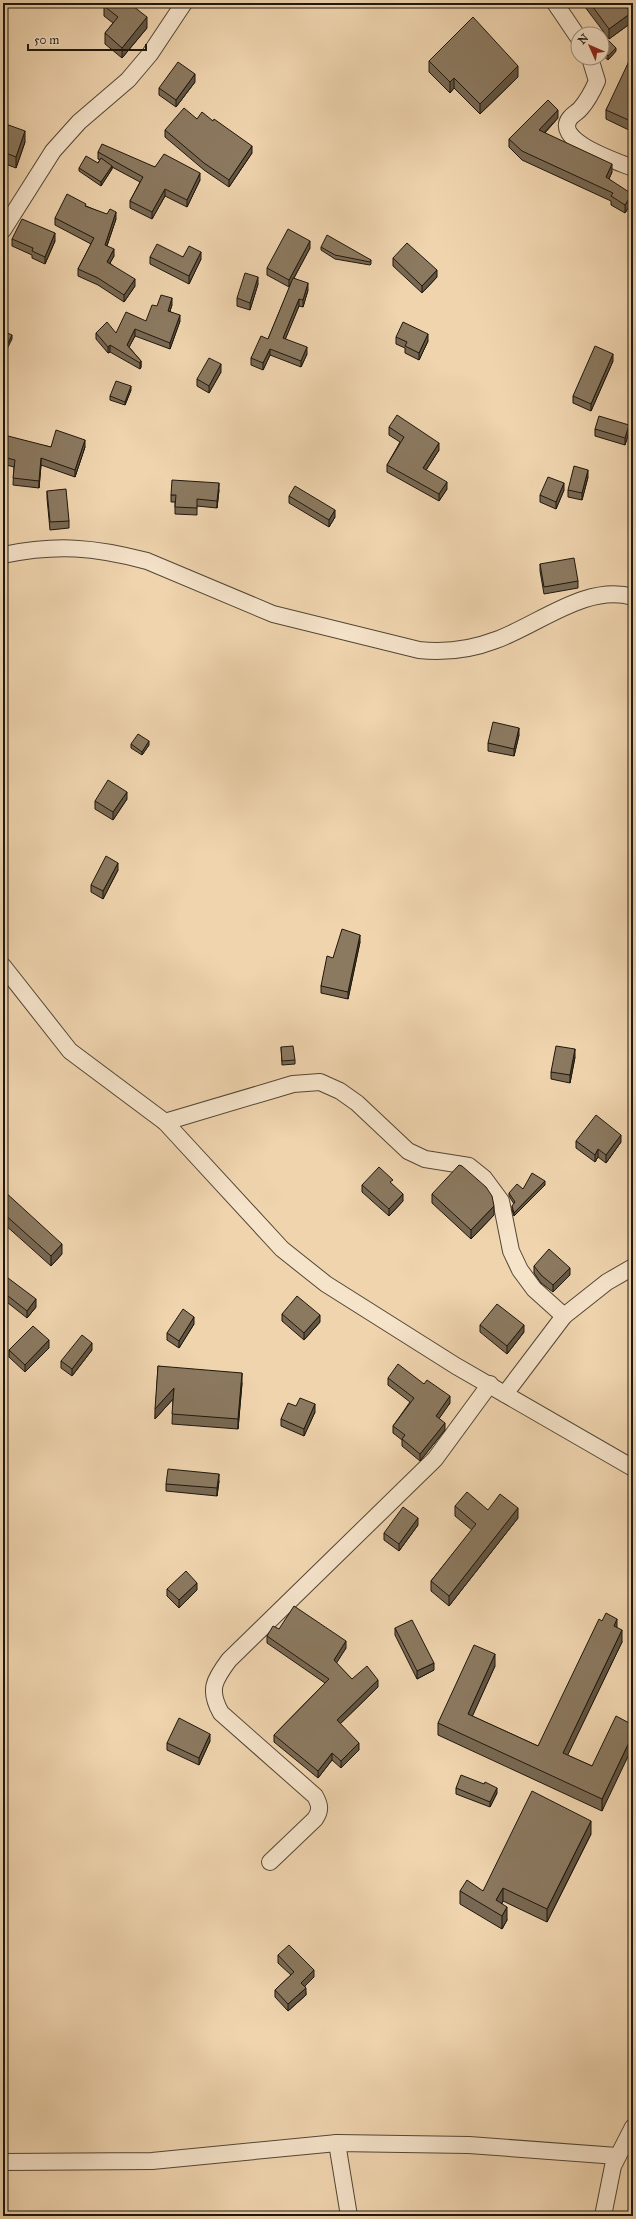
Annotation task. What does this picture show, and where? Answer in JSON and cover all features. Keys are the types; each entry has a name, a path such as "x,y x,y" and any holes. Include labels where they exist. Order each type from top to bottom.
{"street":[{"path":"3,230 53,151 79,122 128,80 150,54 184,3"},
{"path":"556,3 571,26"},
{"path":"592,66 597,81 582,107 569,119 567,128 569,135 577,143 633,168"},
{"path":"3,555 38,548 73,547 126,555 147,561 273,614 411,648 439,652 456,651 497,640 584,599 606,593 633,597"},
{"path":"3,966 70,1051 165,1122 288,1254 326,1284 456,1366 490,1384 633,1468"},
{"path":"165,1122 293,1084 320,1082 340,1091 357,1103 408,1151 425,1158 469,1166 484,1178 501,1201 511,1251 520,1270 534,1289 564,1316"},
{"path":"505,1394 564,1316 607,1282 633,1267"},
{"path":"270,1862 315,1819 320,1812 319,1803 315,1796 221,1713 213,1693 219,1673 229,1660 435,1459 490,1384"},
{"path":"603,2216 613,2166 633,2127"},
{"path":"3,2162 152,2161 337,2143 469,2145 618,2156"},
{"path":"337,2143 349,2216"}],"building":[{"path":"107,3 129,3 147,17 122,48 105,33 118,17 104,6"},
{"path":"590,3 624,3 631,13 610,28 610,26 607,26"},
{"path":"473,17 518,66 480,104 454,78 450,82 429,61"},
{"path":"610,42 616,48 610,54"},
{"path":"630,59 633,60 633,122 606,110"},
{"path":"178,62 195,74 176,100 159,88"},
{"path":"548,100 558,110 539,130 612,164 606,177 632,194 625,205 611,196 613,193 522,151 509,139"},
{"path":"184,108 197,119 202,112 213,121 214,119 252,146 229,180 204,163 165,130"},
{"path":"3,123 25,131 16,157 3,152"},
{"path":"102,144 155,167 164,154 200,173 187,200 165,189 152,212 130,201 143,177 98,152"},
{"path":"86,156 98,163 101,158 112,166 101,182 79,168"},
{"path":"67,194 86,204 85,206 107,214 110,209 116,212 105,245 114,249 107,262 135,279 124,295 98,278 78,269 94,238 55,218"},
{"path":"22,219 55,233 45,257 32,251 33,248 12,239"},
{"path":"288,229 310,241 289,280 267,268"},
{"path":"327,235 371,260 370,262 335,255 321,247"},
{"path":"407,243 437,270 422,286 393,258"},
{"path":"157,244 183,257 189,246 201,252 189,276 150,257"},
{"path":"245,273 258,277 250,303 237,298"},
{"path":"293,278 308,283 303,300 299,299 283,338 307,347 301,361 270,349 263,363 251,358 261,336 268,339"},
{"path":"161,295 172,298 168,311 180,315 170,343 135,329 127,345 141,361 140,363 110,345 108,347 96,333 107,322 116,333 126,312 146,321 152,305 157,306"},
{"path":"403,322 428,334 419,353 405,346 407,342 396,337"},
{"path":"3,331 12,335 4,351 3,351"},
{"path":"595,346 613,354 591,404 573,396"},
{"path":"209,358 221,364 209,386 197,379"},
{"path":"116,381 131,386 125,402 110,396"},
{"path":"397,415 439,443 423,468 447,482 439,494 387,465 404,437 389,427"},
{"path":"599,416 629,425 625,438 595,429"},
{"path":"56,430 85,440 75,470 41,458 39,481 13,478 15,460 3,457 4,435 51,447"},
{"path":"574,466 588,470 582,493 568,490"},
{"path":"548,477 564,483 556,502 540,495"},
{"path":"172,480 219,483 217,501 197,499 197,508 175,507 176,495 171,495"},
{"path":"295,486 335,510 329,520 289,496"},
{"path":"66,489 69,521 50,522 47,491"},
{"path":"574,558 578,581 544,587 540,564"},
{"path":"493,722 519,728 514,749 488,743"},
{"path":"138,734 149,741 142,752 131,744"},
{"path":"108,780 127,792 113,812 95,801"},
{"path":"106,856 118,863 103,891 91,885"},
{"path":"342,929 360,935 348,992 321,986 327,956 333,958"},
{"path":"633,932 633,947 631,947"},
{"path":"293,1046 295,1060 282,1061 281,1047"},
{"path":"556,1046 575,1049 570,1075 551,1072"},
{"path":"596,1115 621,1135 606,1155 598,1149 595,1155 576,1141"},
{"path":"459,1165 486,1187 492,1196 494,1206 471,1230 432,1194"},
{"path":"379,1167 393,1180 390,1182 403,1194 389,1209 362,1185"},
{"path":"532,1173 545,1181 514,1213 512,1206 515,1202 509,1193 517,1184 523,1189"},
{"path":"4,1191 62,1244 51,1256 3,1213"},
{"path":"549,1249 570,1268 553,1285 541,1275 534,1266"},
{"path":"4,1275 36,1299 27,1311 3,1292"},
{"path":"297,1296 320,1315 304,1333 282,1314"},
{"path":"497,1304 524,1325 507,1346 480,1325"},
{"path":"183,1309 194,1317 179,1341 167,1333"},
{"path":"33,1326 49,1340 25,1365 9,1350"},
{"path":"82,1335 92,1343 72,1369 61,1361"},
{"path":"398,1364 424,1384 427,1380 450,1396 436,1416 445,1423 420,1454 402,1439 405,1435 393,1426 414,1398 388,1378"},
{"path":"158,1366 242,1373 238,1419 172,1414 174,1388 155,1409"},
{"path":"300,1398 315,1404 304,1429 281,1419 288,1403 296,1406"},
{"path":"168,1469 219,1474 217,1488 166,1484"},
{"path":"467,1492 488,1510 500,1494 518,1508 449,1596 431,1581 476,1524 455,1506"},
{"path":"403,1507 418,1518 399,1544 384,1533"},
{"path":"186,1571 197,1583 179,1600 167,1589"},
{"path":"294,1606 346,1641 334,1660 352,1679 367,1666 378,1680 337,1720 359,1743 341,1761 332,1753 318,1771 274,1735 329,1679 267,1636 273,1626 279,1629"},
{"path":"606,1613 617,1619 614,1626 622,1630 563,1753 592,1766 616,1716 633,1725 633,1734 602,1799 438,1723 474,1645 495,1654 468,1714 538,1746 599,1619 602,1621"},
{"path":"412,1620 434,1663 417,1671 395,1628"},
{"path":"179,1718 210,1734 199,1758 167,1743"},
{"path":"461,1775 484,1784 485,1782 497,1788 490,1802 456,1788"},
{"path":"532,1791 591,1821 547,1909 503,1888 496,1900 507,1907 502,1916 460,1891 467,1880 483,1891"},
{"path":"289,1945 314,1970 301,1983 306,1988 288,2004 275,1990 294,1972 278,1955"}]}
